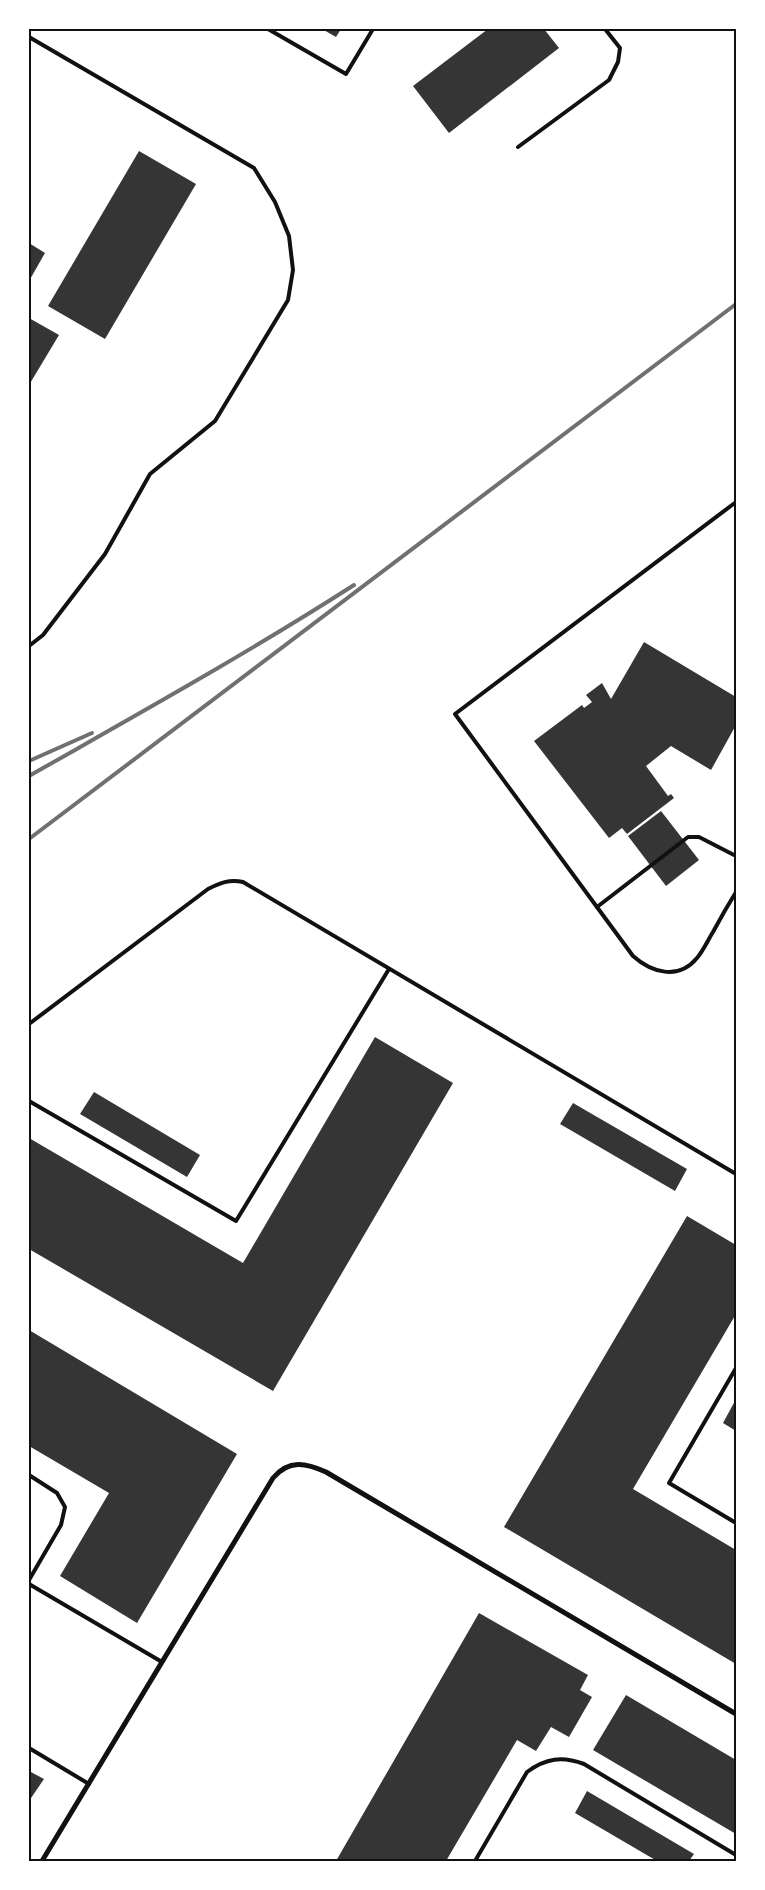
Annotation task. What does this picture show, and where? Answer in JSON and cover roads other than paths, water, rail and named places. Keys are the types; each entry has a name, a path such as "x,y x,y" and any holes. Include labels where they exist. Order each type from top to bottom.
{"street":[{"path":"42,1861 273,1478 280,1470 291,1465 302,1464 326,1472 736,1714"}],"lane":[{"path":"268,29 346,74 373,29"},
{"path":"518,147 609,80 618,62 620,48 605,29"},
{"path":"29,37 254,168 275,202 289,236 293,270 288,300 215,421 150,474 105,554 43,635 29,646"},
{"path":"736,502 456,714 633,956 644,966 659,971 673,972 687,967 697,958 736,892"},
{"path":"597,907 688,837 699,837 736,856"},
{"path":"29,1024 208,889 222,882 233,880 242,882 736,1174"},
{"path":"29,1101 236,1221 389,969"},
{"path":"736,1368 669,1483 736,1523"},
{"path":"29,1475 57,1493 65,1507 61,1525 29,1580"},
{"path":"29,1584 162,1662"},
{"path":"29,1748 89,1784"},
{"path":"474,1861 527,1772 537,1764 551,1759 562,1758 584,1764 736,1855"}],"railway":[{"path":"29,839 736,304"},
{"path":"29,776 233,659 354,585"},
{"path":"29,761 92,733"}]}
